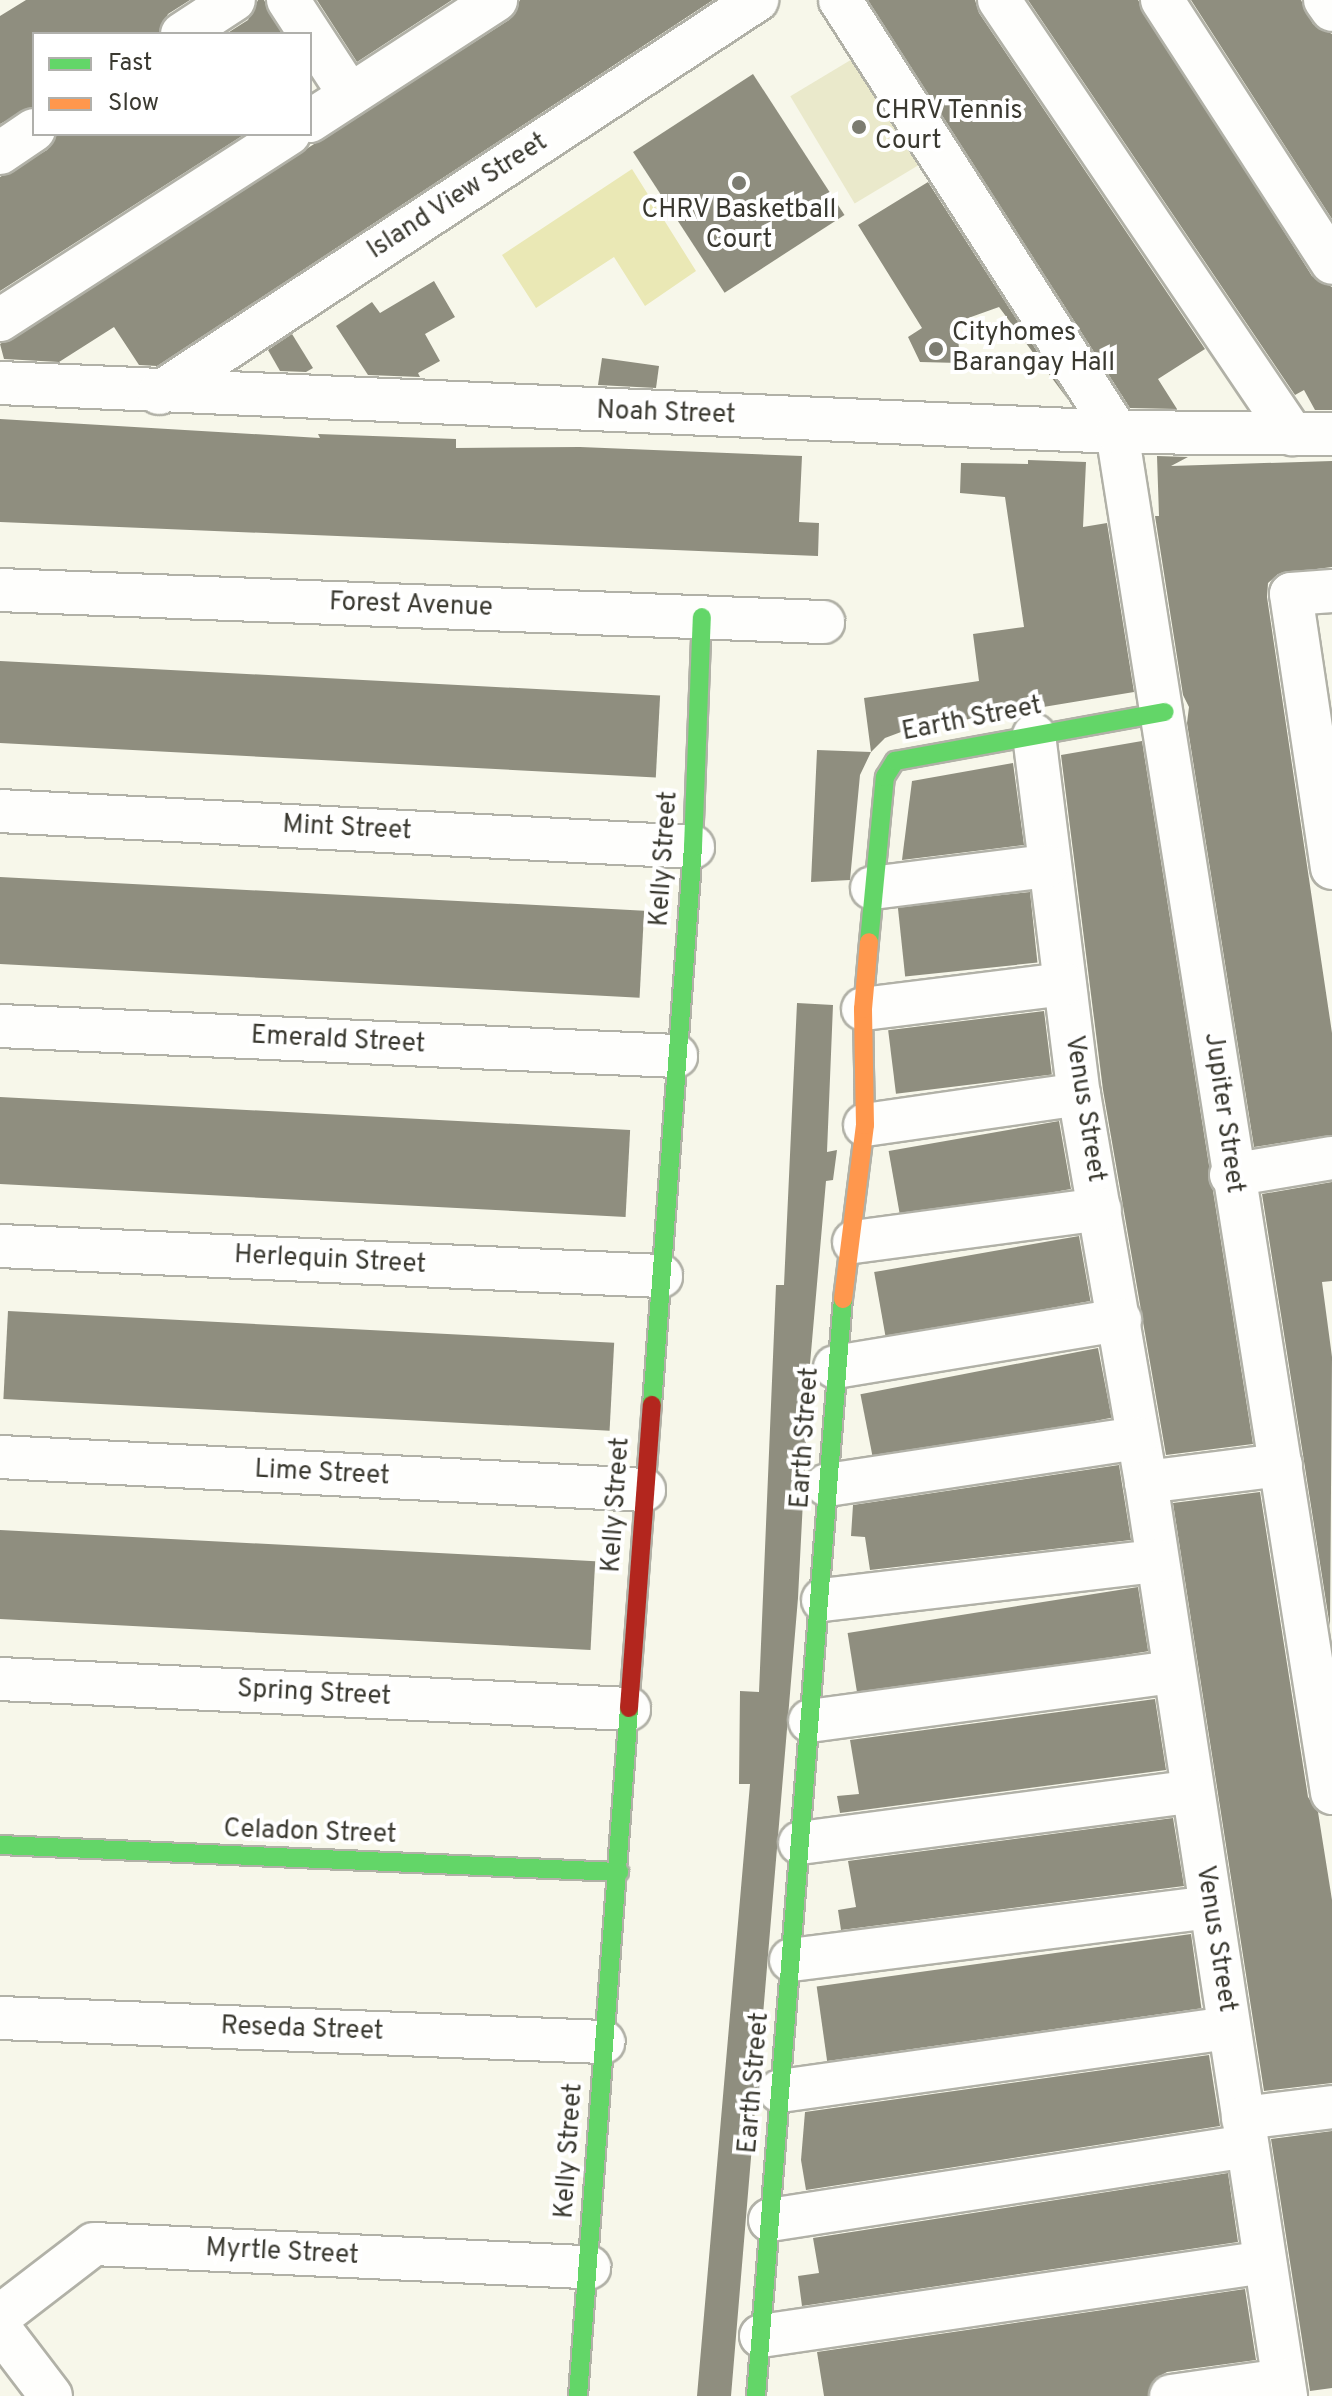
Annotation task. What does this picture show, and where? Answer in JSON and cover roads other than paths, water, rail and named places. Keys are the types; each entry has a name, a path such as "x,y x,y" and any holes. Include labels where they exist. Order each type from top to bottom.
{"street":[{"path":"185,32 234,0"},
{"path":"288,0 309,32"},
{"path":"312,120 496,0"},
{"name":"Island View Street","path":"159,393 757,0"},
{"path":"840,0 1117,432"},
{"path":"999,0 1312,434"},
{"path":"1162,0 1332,263"},
{"path":"1325,0 1332,10"},
{"path":"312,37 350,95"},
{"path":"0,153 32,131"},
{"path":"0,320 286,136"},
{"name":"Noah Street","path":"0,383 159,393 1117,432 1312,434"},
{"name":"Jupiter Street","path":"1117,432 1165,712 1231,1175 1281,1465 1332,1793"},
{"name":"Forest Avenue","path":"0,590 823,622"},
{"path":"1312,593 1331,851"},
{"name":"Kelly Street","path":"578,2396 693,847 702,617"},
{"name":"Earth Street","path":"756,2396 810,1721 823,1600 835,1367 854,1242 865,1125 863,1009 872,888 885,777 895,761 1165,712"},
{"name":"Venus Street","path":"1034,735 1047,866 1079,1094 1146,1482 1285,2388"},
{"name":"Mint Street","path":"0,811 693,847"},
{"path":"872,888 1047,866"},
{"path":"863,1009 1064,984"},
{"name":"Emerald Street","path":"0,1026 676,1056"},
{"path":"865,1125 1079,1094"},
{"path":"1231,1175 1332,1158"},
{"path":"854,1242 1100,1209"},
{"name":"Herlequin Street","path":"0,1246 661,1276"},
{"path":"835,1367 1120,1320"},
{"path":"827,1485 1136,1438"},
{"name":"Lime Street","path":"0,1457 644,1490"},
{"path":"1146,1482 1281,1465"},
{"path":"823,1600 1157,1561"},
{"path":"810,1721 1174,1672"},
{"name":"Spring Street","path":"0,1679 629,1709"},
{"path":"800,1843 1193,1791"},
{"name":"Celadon Street","path":"0,1845 619,1872"},
{"path":"791,1960 1210,1907"},
{"name":"Reseda Street","path":"0,2018 604,2042"},
{"path":"780,2091 1229,2028"},
{"path":"770,2220 1245,2132 1332,2107"},
{"name":"Myrtle Street","path":"0,2316 94,2244 589,2267"},
{"path":"761,2336 1265,2262"},
{"path":"0,2329 51,2396"},
{"path":"1171,2396 1285,2388"}],"place":[{"name":"CHRV Tennis Court","path":"859,127"},
{"name":"CHRV Basketball Court","path":"739,183"},
{"name":"Cityhomes Barangay Hall","path":"936,349"}]}
